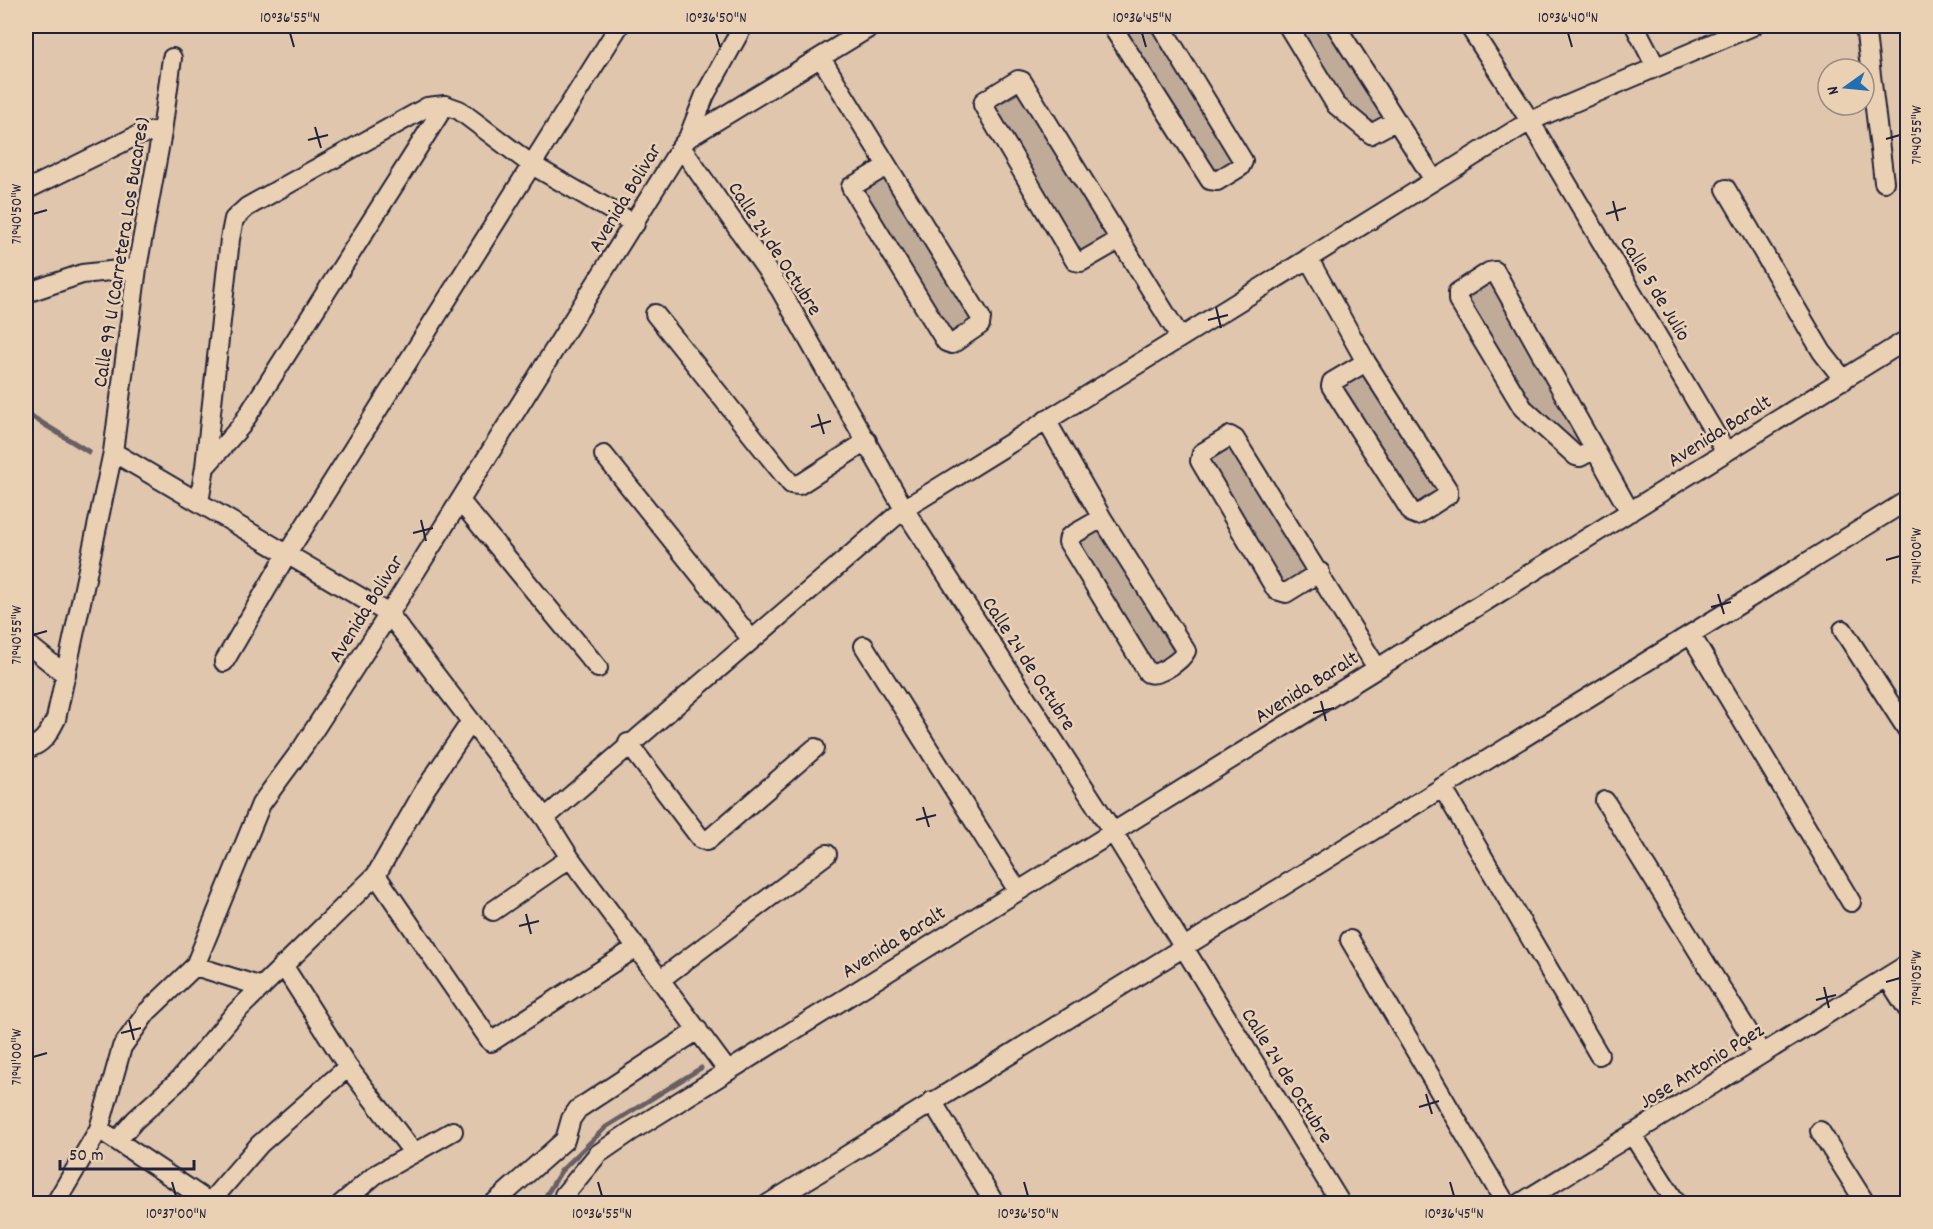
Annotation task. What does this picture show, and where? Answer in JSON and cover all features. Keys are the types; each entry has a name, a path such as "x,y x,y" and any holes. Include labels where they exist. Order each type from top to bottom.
{"street":[{"path":"224,662 287,554 619,26"},
{"path":"685,142 705,95 743,26"},
{"name":"Avenida Bolivar","path":"55,1203 99,1130 122,1047 147,1012 195,966 261,804 303,747 389,614 685,142 872,26"},
{"path":"1115,26 1115,31 1210,180 1217,181 1240,167 1243,161 1161,26"},
{"path":"1288,26 1342,111 1371,134 1395,121"},
{"path":"1336,26 1434,180"},
{"name":"Calle 5 de Julio","path":"1469,26 1530,121 1726,452"},
{"path":"1635,26 1656,67"},
{"path":"545,818 628,743 904,509 1530,121 1753,26"},
{"path":"1865,26 1884,182"},
{"name":"Calle 99 U (Carretera Los Bucares)","path":"26,749 36,746 47,737 56,719 66,675 113,452 137,268 162,132 172,58"},
{"path":"820,58 887,166 981,318 980,326 952,344 946,342 852,190 853,184 887,166"},
{"path":"1119,240 1081,262 1075,261 983,105 984,101 1018,80 1022,81 1180,337"},
{"path":"205,467 241,426 445,105"},
{"path":"199,502 205,467 230,239 234,219 247,207 427,107 445,105 459,110 532,165 635,224"},
{"path":"26,190 136,136 154,130 162,132"},
{"name":"Calle 24 de Octubre","path":"685,142 780,289 904,509 1113,832 1333,1201"},
{"path":"1726,189 1822,352 1844,380"},
{"path":"1308,258 1366,362 1448,490 1448,495 1417,515 1412,513 1331,386 1332,382 1366,362"},
{"path":"26,293 82,274 137,268"},
{"path":"1595,449 1576,456 1523,408 1458,300 1458,292 1489,272 1495,271 1595,449 1630,512"},
{"path":"655,314 791,484 799,485 867,441"},
{"name":"Avenida Baralt","path":"564,1195 598,1154 727,1070 1908,339"},
{"path":"1046,420 1102,518 1186,651 1183,657 1156,674 1148,673 1068,542 1070,537 1102,518"},
{"path":"1320,572 1286,593 1276,590 1200,461 1202,453 1230,436 1235,439 1320,572 1377,668"},
{"path":"113,452 389,614 470,723 545,818 570,858 727,1070"},
{"path":"604,455 752,640"},
{"path":"768,1203 1908,500"},
{"path":"460,501 598,668"},
{"path":"1843,630 1908,731"},
{"path":"1691,635 1851,902"},
{"path":"26,643 66,675"},
{"path":"864,646 1018,891"},
{"path":"117,1141 135,1120 178,1081 236,1012 376,875 424,791 470,723"},
{"path":"628,743 701,839 707,841 815,748"},
{"path":"1442,787 1599,1055"},
{"path":"1605,801 1762,1054"},
{"path":"661,979 827,854"},
{"path":"493,912 570,858"},
{"path":"376,875 491,1042 637,947"},
{"path":"1350,940 1506,1203"},
{"name":"Jose Antonio Paez","path":"1519,1203 1908,964"},
{"path":"283,965 348,1066 413,1152"},
{"path":"195,966 262,987"},
{"path":"1887,977 1908,1010"},
{"path":"493,1203 565,1140 571,1119 578,1109 698,1030"},
{"path":"99,1130 211,1203 260,1144 348,1066"},
{"path":"932,1101 995,1203"},
{"path":"341,1203 375,1175 453,1131"},
{"path":"1820,1131 1866,1203"},
{"path":"1632,1134 1677,1203"}],"shaded area":[{"path":"1130,26 1153,26 1234,161 1216,174 1124,29"},
{"path":"1293,26 1329,26 1384,116 1367,127 1343,108"},
{"path":"1019,93 1107,236 1081,252 995,106"},
{"path":"886,175 972,320 950,332 862,188"},
{"path":"1492,281 1583,442 1577,446 1534,406 1467,297"},
{"path":"1365,369 1438,490 1415,506 1341,386"},
{"path":"1231,445 1309,570 1283,585 1208,458"},
{"path":"1100,527 1174,652 1154,667 1074,541"}],"waterway":[{"path":"26,413 89,452"},
{"path":"541,1204 561,1171 606,1127 701,1068"}]}
